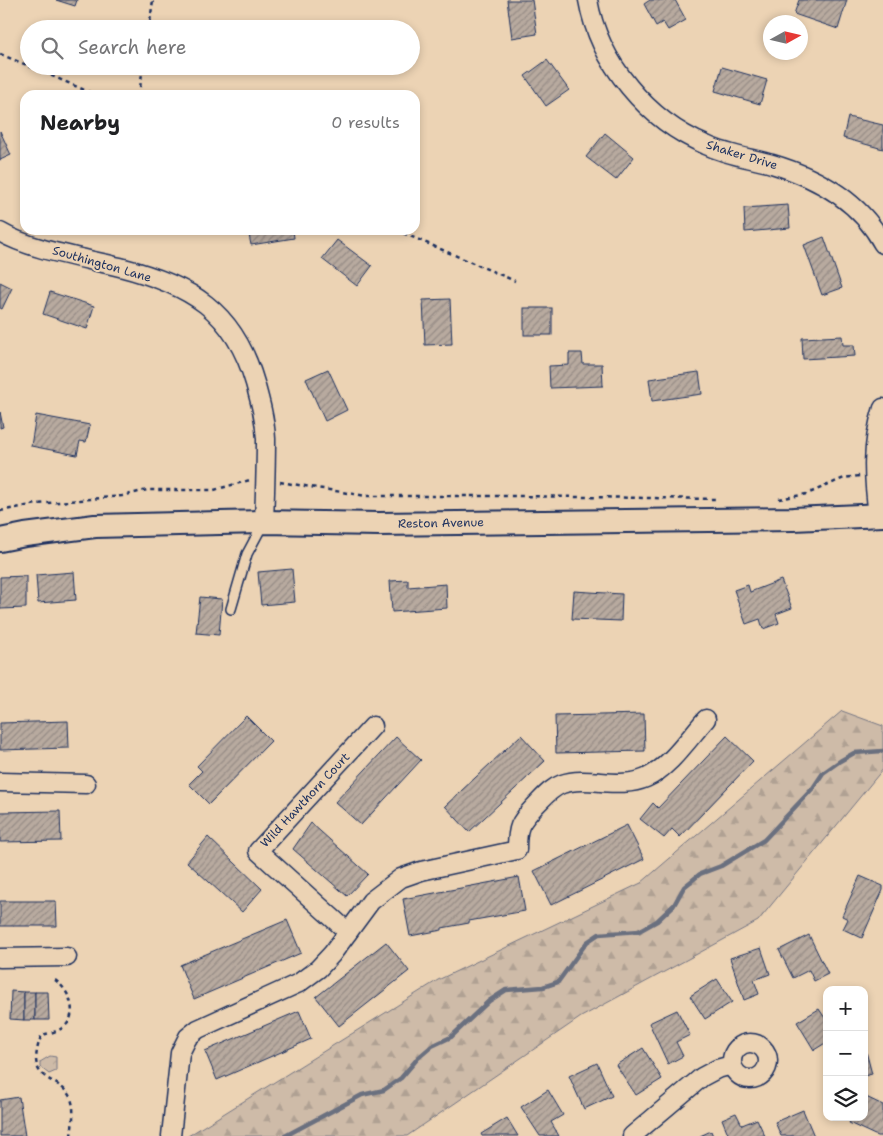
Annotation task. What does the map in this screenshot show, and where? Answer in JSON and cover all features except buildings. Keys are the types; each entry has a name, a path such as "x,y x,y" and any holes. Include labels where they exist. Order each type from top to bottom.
{"street":[{"name":"Shaker Drive","path":"588,0 597,33 609,57 624,79 667,124 706,146 795,171 823,184 842,197 868,222 883,244"},
{"name":"Southington Lane","path":"0,232 28,244 136,272 174,286 194,296 213,309 225,322 239,342 250,366 262,409 266,438 264,522"},
{"path":"880,515 874,476 874,450 878,424 883,408"},
{"name":"Reston Avenue","path":"0,540 34,533 95,526 264,522 379,524 801,519 880,515"},
{"path":"171,1136 180,1053 188,1037 198,1029 299,983 318,969 332,954 371,901 401,878 421,870 517,850 517,831 523,819 552,790 562,784 575,782 629,783 644,779 659,771 706,719"},
{"name":"Wild Hawthorn Court","path":"348,932 258,851 373,726"},
{"path":"0,782 86,784"},
{"path":"0,958 67,957"},
{"path":"632,1136 702,1077 717,1069 732,1065"}],"lane":[{"path":"231,609 247,554 264,522"}],"path":[{"path":"150,20 153,0"},
{"path":"0,54 20,62"},
{"path":"50,75 84,90"},
{"path":"140,90 142,75"},
{"path":"408,235 515,281"},
{"path":"777,499 806,494 844,478 874,476"},
{"path":"0,511 36,504 122,496 141,490 214,490 246,480 294,483 366,496 515,496 722,500"},
{"path":"55,980 67,992 72,1008 70,1017 67,1025 59,1030 42,1035 37,1045 36,1064 38,1070 70,1097 72,1114 71,1136"}],"green space":[{"path":"842,711 883,726 883,769 758,921 581,1017 407,1136 188,1136 438,980 641,883"},
{"path":"50,1056 56,1057 56,1071 49,1074 40,1067 40,1062"}],"waterway":[{"path":"285,1136 362,1095 384,1090 401,1078 418,1058 432,1046 451,1037 489,1001 506,990 543,987 558,982 587,942 599,934 639,931 657,921 674,905 684,887 700,874 721,866 764,840 813,788 823,773 854,753 883,751"}]}
